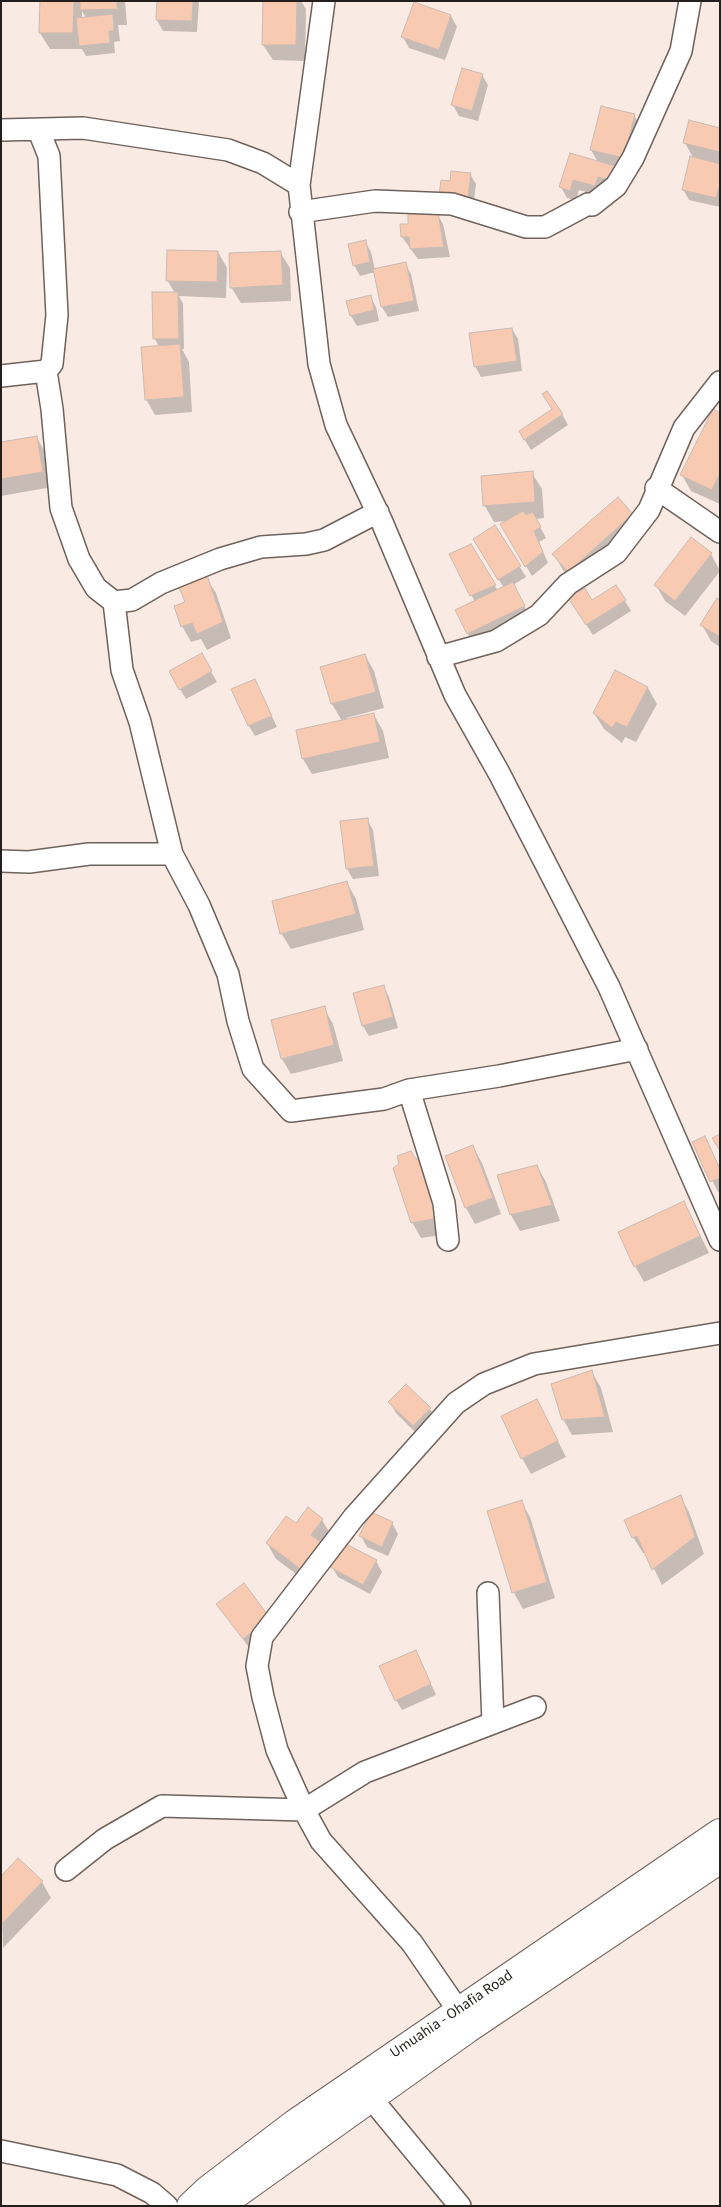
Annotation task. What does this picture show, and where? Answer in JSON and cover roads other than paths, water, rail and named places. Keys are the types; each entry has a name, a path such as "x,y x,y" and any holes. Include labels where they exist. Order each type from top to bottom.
{"main road":[{"name":"Umuahia - Ohafia Road","path":"191,2206 208,2190 296,2123 458,2010 720,1833"},
{"name":"Umuahia - Ohafia Road","path":"219,2206 370,2097 720,1859"}],"street":[{"path":"324,1 299,185 300,212 319,364 336,425 378,512 455,695 499,773 609,987 720,1240"},
{"path":"300,212 375,201 452,204 526,227 545,227 588,204 592,206 616,186 633,158 681,51 690,1"},
{"path":"1,130 39,131 82,128 228,150 263,163 299,185"},
{"path":"39,131 49,156 57,315 52,364 46,372 52,410 61,508 79,559 96,588 114,602 132,600 161,583 220,559 261,547 306,544 324,540 378,512"},
{"path":"1,376 46,372"},
{"path":"438,657 496,641 539,615 568,584 616,553 649,510 656,488 684,428 720,382"},
{"path":"656,488 720,532"},
{"path":"114,602 122,670 140,722 172,854 199,905 228,974 238,1021 253,1069 291,1111 384,1099 409,1090 499,1076 636,1049"},
{"path":"1,861 29,862 89,854 172,854"},
{"path":"409,1090 444,1203 448,1240"},
{"path":"458,2010 412,1943 321,1841 304,1810 277,1750 257,1666 262,1637 354,1517 456,1403 484,1384 534,1364 720,1334"},
{"path":"488,1593 493,1723"},
{"path":"66,1870 105,1839 162,1806 304,1810 365,1772 535,1707"},
{"path":"370,2097 460,2206"},
{"path":"1,2151 117,2175 152,2192 167,2206"}]}
